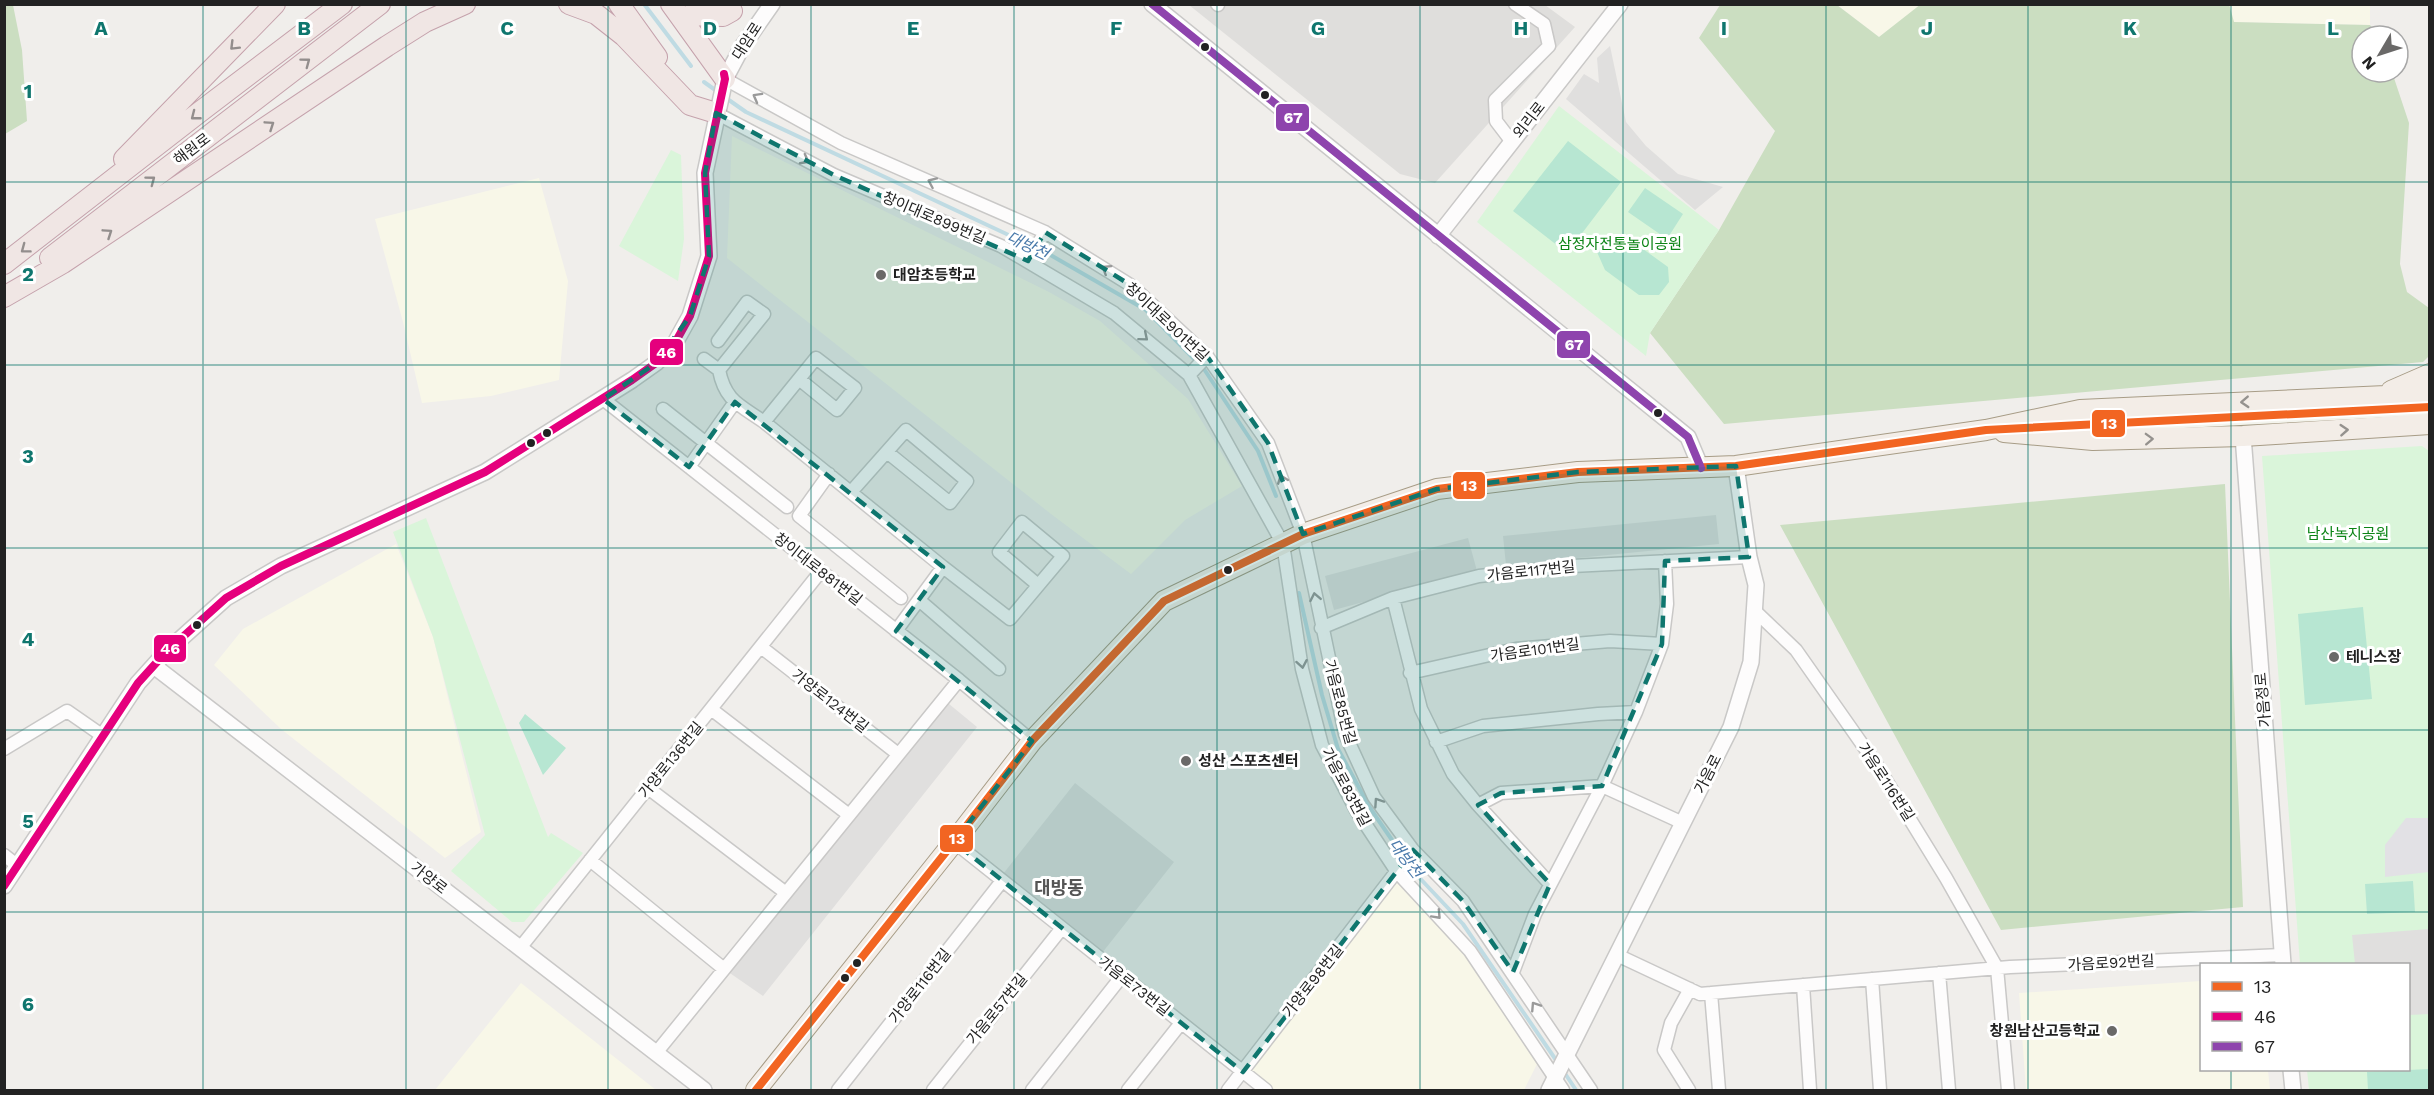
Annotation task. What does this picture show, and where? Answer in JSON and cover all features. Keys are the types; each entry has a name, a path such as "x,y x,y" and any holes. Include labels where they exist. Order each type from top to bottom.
{"highway":[{"path":"62,222 275,4"},
{"name":"해원로","path":"4,264 62,222 201,111 342,4"},
{"name":"해원로","path":"4,292 380,4"},
{"path":"4,297 73,257 387,46 425,22 465,4"},
{"path":"569,4 596,15 624,36 690,105 716,113"},
{"path":"619,4 654,52 672,85"},
{"path":"671,4 725,79"},
{"path":"686,10 723,16 735,8"},
{"path":"686,10 721,58 725,79"}],"main road":[{"path":"2372,396 2396,389 2430,374"},
{"path":"756,1090 1032,741 1164,601 1303,534 1437,489 1578,472 1736,466 1986,430 2080,410 2430,394"},
{"path":"1986,430 2430,407"},
{"path":"1986,430 2093,440 2243,436 2426,427"}],"street":[{"name":"대암로","path":"716,113 725,79 742,47 772,4"},
{"path":"1152,4 1688,437 1701,468"},
{"path":"1512,142 1496,121 1495,100 1549,46 1544,24 1515,4"},
{"name":"외리로","path":"1438,236 1620,4"},
{"name":"창이대로901번길","path":"725,79 841,143 1045,232 1132,286 1207,356 1268,443 1303,534"},
{"path":"4,886 138,683 226,598 281,566 485,472 603,399 656,363 675,343 690,316 709,256 705,173 716,113"},
{"name":"창이대로899번길","path":"716,113 834,175 1001,246 1114,313 1189,375 1283,544"},
{"path":"1028,261 1045,232"},
{"path":"718,341 747,302 764,314 719,370"},
{"path":"1189,375 1207,356"},
{"path":"764,422 816,358 855,388 837,410 799,379"},
{"path":"704,359 719,370 723,389 735,402 764,422 1010,619 1063,556 1022,522 999,552 1038,585"},
{"name":"창이대로881번길","path":"603,399 959,680 1032,741"},
{"path":"689,467 735,402"},
{"path":"663,409 787,507"},
{"path":"850,492 906,430 967,481 950,503 887,452"},
{"name":"가음정로","path":"2243,436 2282,960"},
{"name":"가음로","path":"1556,1084 1566,1056 1731,727 1751,662 1756,585 1749,557 1736,466"},
{"path":"829,474 799,516 902,598"},
{"name":"가음로85번길","path":"1303,534 1346,734 1374,797 1413,850 1463,901 1591,1090"},
{"name":"가음로83번길","path":"1283,544 1302,669 1322,744 1356,810 1397,872 1470,951 1556,1084"},
{"name":"가음로117번길","path":"1322,628 1393,598 1479,576 1572,566 1749,557"},
{"path":"1513,972 1535,914 1602,786 1636,712 1662,644 1667,604 1665,561"},
{"path":"896,631 943,567"},
{"name":"가양로136번길","path":"520,948 821,571"},
{"path":"1393,598 1420,710 1453,774 1550,884"},
{"path":"919,600 999,669"},
{"name":"가음로116번길","path":"1754,610 1796,650 1876,764 1946,878 1997,968"},
{"name":"가음로101번길","path":"1410,672 1516,649 1610,641 1662,644"},
{"name":"가양로124번길","path":"761,647 898,754"},
{"name":"가양로","path":"154,666 704,1090"},
{"path":"656,1053 959,680"},
{"path":"711,709 849,815"},
{"path":"4,748 67,711 103,736"},
{"path":"1437,742 1484,726 1636,712"},
{"path":"1478,805 1501,793 1602,786 1683,823"},
{"path":"648,788 786,893"},
{"name":"가음로73번길","path":"954,842 1266,1090"},
{"name":"가양로98번길","path":"1228,1090 1413,850"},
{"path":"4,855 18,866"},
{"path":"590,860 724,969"},
{"name":"가양로116번길","path":"838,1090 1002,881"},
{"name":"가음로57번길","path":"933,1090 1062,928"},
{"name":"가음로92번길","path":"1617,955 1700,994 1997,968 2282,960"},
{"path":"1997,968 2008,1090"},
{"path":"1939,973 1949,1090"},
{"path":"1032,1090 1122,976"},
{"path":"1872,979 1880,1090"},
{"path":"1803,985 1810,1090"},
{"path":"1689,1090 1664,1050 1671,1023 1690,989"},
{"path":"1711,993 1719,1090"},
{"path":"1128,1090 1181,1023"},
{"path":"2291,1071 2293,1090"}],"highlighted area":[{"path":"716,113 834,175 1028,261 1045,232 1132,286 1207,356 1268,443 1303,534 1437,489 1578,472 1736,466 1749,557 1665,561 1662,644 1602,786 1501,793 1478,805 1550,884 1513,972 1463,901 1413,850 1243,1072 954,842 1032,741 896,631 943,567 735,402 689,467 603,399 656,363 690,316 709,256 705,173"}],"shaded area":[{"path":"1189,5 1545,5 1575,27 1435,183 1400,174"},
{"path":"1837,5 1921,5 1879,37"},
{"path":"2229,5 2370,5 2370,24 2233,22"},
{"path":"1610,46 1626,122 1646,146 1678,174 1723,187 1695,210 1566,99 1584,74 1599,83 1597,58"},
{"path":"732,136 1049,292 1100,321 1188,399 1242,486 1185,520 1131,574 1051,514 727,258"},
{"path":"539,178 568,281 559,380 491,396 422,403 375,219"},
{"path":"1716,515 1719,544 1506,565 1503,536"},
{"path":"1468,538 1477,571 1334,610 1325,576"},
{"path":"396,544 433,637 481,832 445,858 281,729 214,665 243,629"},
{"path":"943,699 977,727 763,996 724,969"},
{"path":"1075,783 1174,862 1102,953 1003,874"},
{"path":"2406,818 2429,818 2429,872 2385,877 2385,845"},
{"path":"1396,882 1467,958 1537,1064 1524,1090 1275,1090 1250,1071"},
{"path":"2429,929 2429,1014 2410,1015 2410,963 2355,963 2352,935"},
{"name":"창원남산고등학교","path":"2200,981 2200,1071 2268,1071 2270,1090 2026,1090 2019,993"},
{"path":"521,983 656,1090 435,1090"}],"green space":[{"path":"5,4 13,5 22,50 27,121 5,134"},
{"path":"1921,4 2229,4 2234,22 2350,25 2350,84 2396,84 2409,123 2400,264 2407,292 2429,308 2429,356 2423,362 1724,424 1650,333 1719,230 1775,131 1699,38 1720,5 1837,5 1879,37"},
{"name":"삼정자전통놀이공원","path":"1559,106 1719,230 1650,333 1646,356 1477,222"},
{"path":"1568,141 1621,182 1567,253 1513,211"},
{"path":"671,150 681,155 684,239 678,281 619,246"},
{"path":"1645,188 1683,214 1667,239 1628,212"},
{"path":"1608,236 1625,236 1668,267 1669,282 1659,295 1639,295 1605,270 1597,252"},
{"name":"남산녹지공원","path":"2422,446 2429,451 2429,1090 2309,1090 2307,1071 2410,1071 2410,963 2300,963 2262,456"},
{"path":"2225,484 2243,907 2001,930 1780,525"},
{"path":"426,518 548,837 551,833 583,853 524,922 512,922 451,871 485,835 433,637 393,532"},
{"name":"테니스장","path":"2363,607 2372,699 2305,705 2298,614"},
{"path":"525,714 566,748 543,775 519,723"},
{"path":"2413,881 2415,912 2367,914 2365,884"},
{"path":"2429,1069 2429,1090 2368,1090 2367,1072"}],"waterway":[{"name":"대방천","path":"644,4 691,66"},
{"name":"대방천","path":"704,82 718,92"},
{"name":"대방천","path":"726,98 746,112 1047,253 1146,310 1204,369 1258,451 1276,496"},
{"name":"대방천","path":"1299,593 1322,695 1338,749 1370,808 1414,872 1463,924 1558,1063"},
{"name":"대방천","path":"1564,1072 1576,1090"}],"transit line":[{"name":"67","path":"1152,4 1688,437 1701,468"},
{"name":"46","path":"4,886 138,683 166,652 226,598 281,566 485,472 632,380 656,363 675,343 690,316 709,256 705,173 725,79 724,74"},
{"name":"13","path":"756,1090 1032,741 1164,601 1303,534 1437,489 1578,472 1736,466 1986,430 2430,407"}],"place":[{"name":"대암초등학교","path":"881,275"},
{"name":"테니스장","path":"2334,657"},
{"name":"성산 스포츠센터","path":"1186,761"},
{"name":"창원남산고등학교","path":"2112,1031"}],"district":[{"name":"대방동","path":"1059,888"}]}
